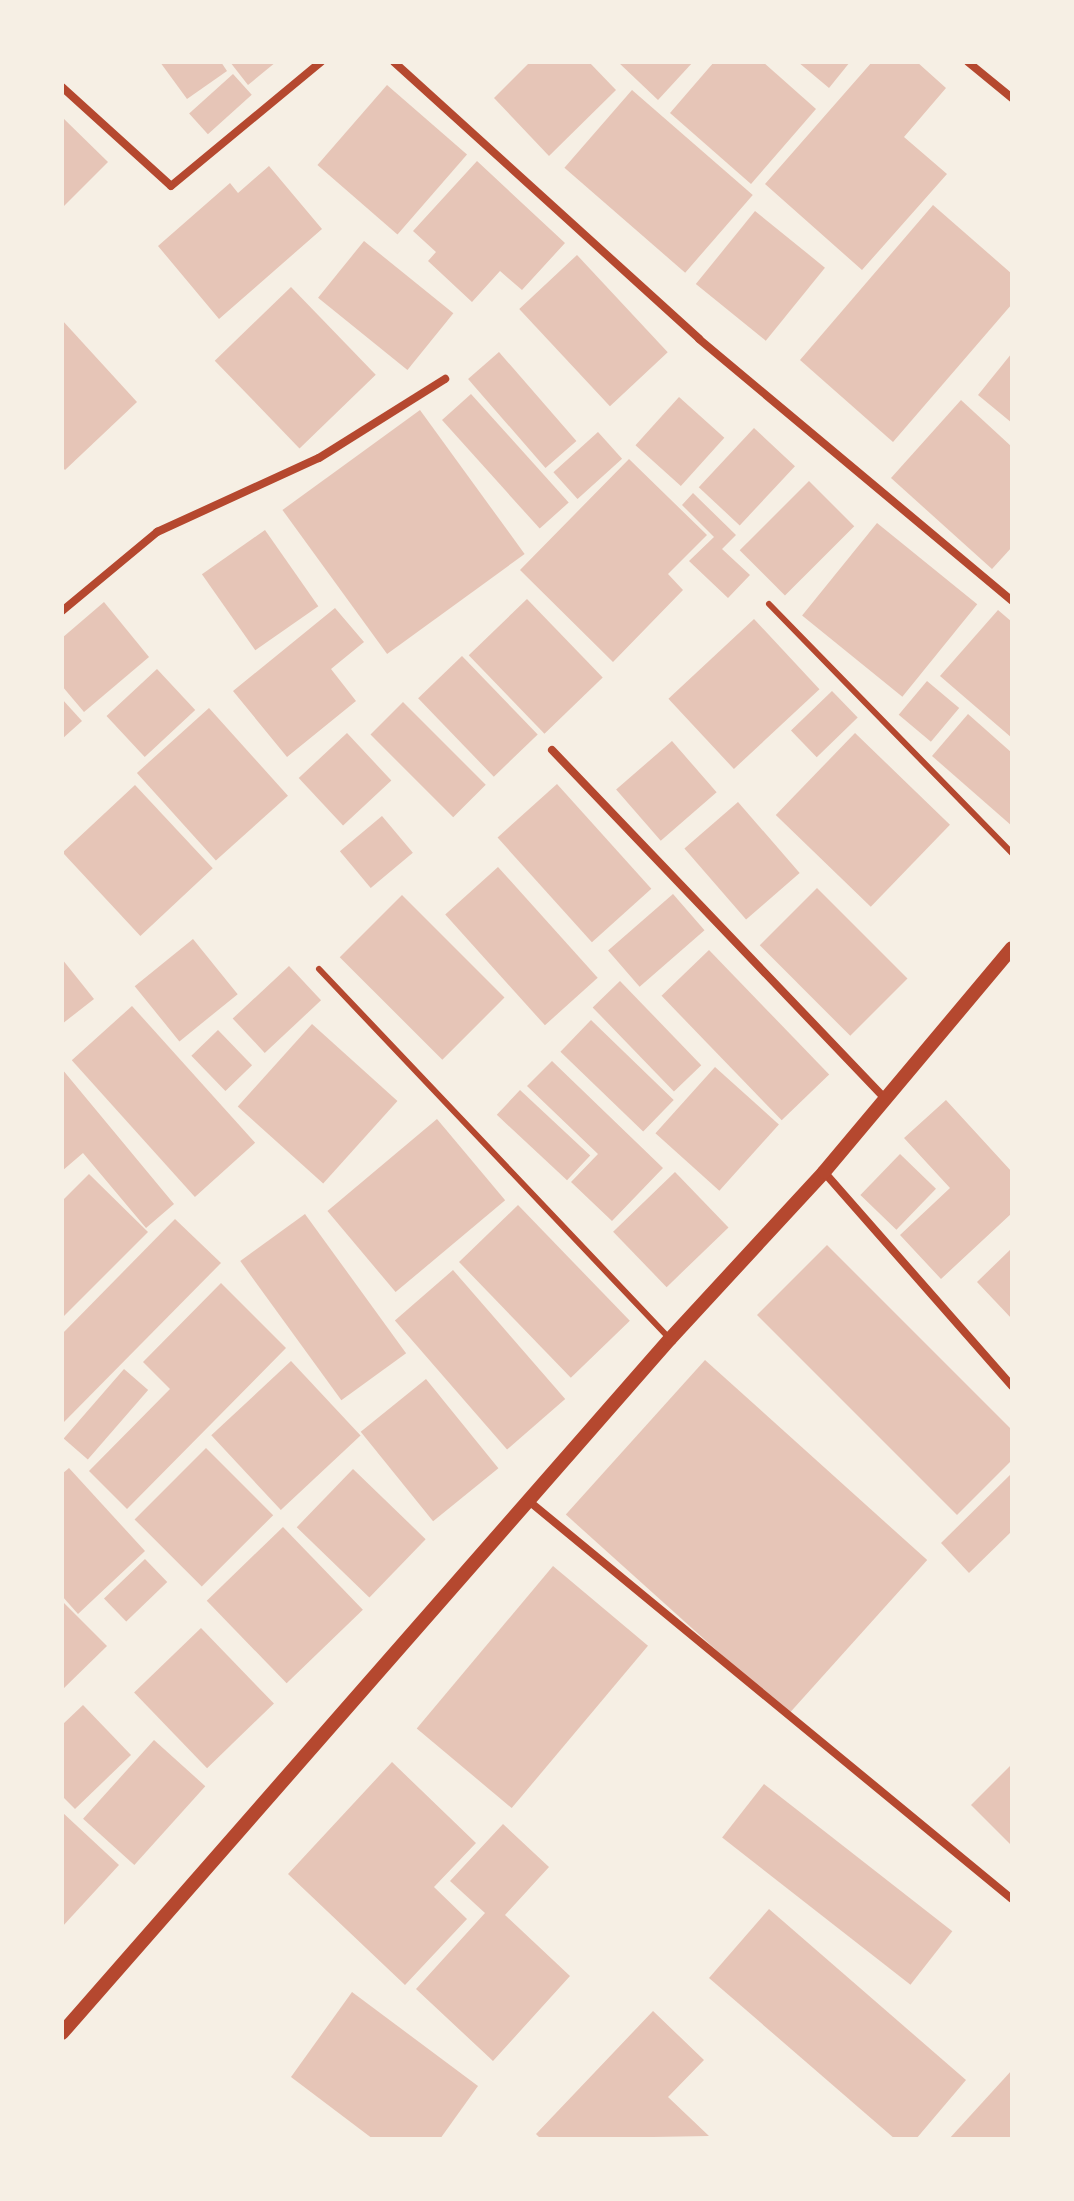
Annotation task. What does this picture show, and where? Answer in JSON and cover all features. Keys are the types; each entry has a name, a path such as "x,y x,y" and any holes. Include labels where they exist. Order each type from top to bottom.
{"street":[{"path":"62,87 171,186 321,62"},
{"path":"394,62 699,339 1012,601"},
{"path":"968,62 1012,98"},
{"path":"62,611 157,532 319,458 445,379"},
{"path":"552,750 885,1099"},
{"path":"62,2033 670,1339 824,1172 1012,948"},
{"path":"824,1172 1012,1386"},
{"path":"530,1502 1012,1899"}],"lane":[{"path":"769,604 1012,853"},
{"path":"319,969 670,1339"}],"building":[{"path":"160,62 221,62 227,71 187,99"},
{"path":"230,62 276,62 248,85"},
{"path":"530,62 589,62 616,90 549,156 494,98"},
{"path":"618,62 693,62 658,100"},
{"path":"714,62 763,62 816,109 751,184 670,113"},
{"path":"798,62 850,62 829,88"},
{"path":"872,62 917,62 946,88 904,137 947,174 862,270 765,184"},
{"path":"233,74 252,95 208,134 189,113"},
{"path":"387,85 467,155 397,235 317,165"},
{"path":"632,90 753,195 685,273 564,168"},
{"path":"62,117 108,162 62,208"},
{"path":"477,161 565,243 522,290 500,271 472,302 428,261 436,252 413,231"},
{"path":"269,166 322,229 219,319 158,246 230,183 238,193"},
{"path":"933,205 1012,274 1012,304 893,442 800,360"},
{"path":"755,211 825,268 766,341 696,284"},
{"path":"364,241 453,313 407,370 318,298"},
{"path":"577,255 668,352 610,406 519,309"},
{"path":"291,287 376,375 299,448 215,361"},
{"path":"62,320 137,402 65,470 62,467"},
{"path":"499,352 576,441 545,468 468,379"},
{"path":"1012,353 1012,423 978,395"},
{"path":"471,394 569,502 540,529 442,420"},
{"path":"679,397 724,438 681,486 636,445"},
{"path":"961,400 1012,447 1012,547 992,569 891,478"},
{"path":"420,410 525,554 387,654 282,510"},
{"path":"754,428 795,466 740,525 699,487"},
{"path":"598,432 622,459 578,499 553,472"},
{"path":"629,459 707,535 668,574 683,590 613,662 520,570"},
{"path":"809,481 854,526 785,596 740,550"},
{"path":"693,493 736,535 722,549 750,575 728,598 689,561 714,537 682,505"},
{"path":"877,523 977,604 902,697 802,615"},
{"path":"265,530 318,606 255,650 202,574"},
{"path":"527,599 603,677 544,734 469,655"},
{"path":"104,602 149,657 84,712 62,686 62,638"},
{"path":"335,608 364,642 331,669 356,701 287,757 233,691"},
{"path":"998,610 1012,622 1012,738 940,676"},
{"path":"754,619 819,689 734,769 668,699"},
{"path":"462,656 538,734 494,777 418,698"},
{"path":"157,669 195,710 145,757 107,716"},
{"path":"927,681 959,708 931,742 899,715"},
{"path":"832,691 858,718 817,757 791,731"},
{"path":"62,699 82,721 62,739"},
{"path":"403,702 486,785 453,817 370,735"},
{"path":"209,708 288,796 216,861 137,773"},
{"path":"968,714 1012,753 1012,826 932,756"},
{"path":"347,733 391,781 343,826 299,778"},
{"path":"855,733 950,825 871,907 776,815"},
{"path":"672,741 717,792 661,841 616,790"},
{"path":"557,784 651,889 592,942 498,838"},
{"path":"135,785 213,868 140,936 63,853"},
{"path":"738,802 800,873 746,920 684,849"},
{"path":"382,816 413,853 371,888 340,851"},
{"path":"498,867 598,978 545,1025 445,915"},
{"path":"817,888 908,979 850,1036 760,945"},
{"path":"673,894 704,930 640,987 608,950"},
{"path":"402,895 505,998 442,1060 340,957"},
{"path":"193,939 238,994 179,1041 135,986"},
{"path":"709,950 829,1074 782,1120 662,996"},
{"path":"62,959 94,999 62,1024"},
{"path":"289,966 321,1000 265,1053 233,1019"},
{"path":"620,981 701,1065 674,1092 593,1007"},
{"path":"132,1006 255,1143 195,1197 72,1060"},
{"path":"591,1020 674,1100 643,1132 560,1052"},
{"path":"312,1024 397,1101 323,1183 238,1106"},
{"path":"218,1030 252,1065 225,1091 191,1056"},
{"path":"552,1061 663,1168 612,1221 571,1182 598,1154 527,1086"},
{"path":"715,1067 779,1125 719,1191 655,1133"},
{"path":"62,1069 174,1204 146,1228 83,1153 62,1171"},
{"path":"520,1090 590,1155 567,1180 497,1115"},
{"path":"946,1100 1012,1172 1012,1213 941,1279 900,1235 950,1188 904,1138"},
{"path":"437,1119 505,1200 396,1292 327,1211"},
{"path":"900,1154 936,1189 896,1230 860,1195"},
{"path":"675,1172 728,1227 667,1287 613,1232"},
{"path":"89,1174 148,1232 62,1318 62,1201"},
{"path":"518,1205 630,1321 571,1378 459,1262"},
{"path":"305,1214 406,1353 341,1400 240,1261"},
{"path":"175,1219 221,1263 62,1424 62,1334"},
{"path":"827,1245 1012,1430 1012,1460 957,1515 757,1315"},
{"path":"1012,1248 1012,1319 977,1282"},
{"path":"453,1270 565,1399 507,1450 395,1321"},
{"path":"221,1283 286,1348 127,1509 89,1471 170,1389 143,1362"},
{"path":"705,1360 927,1560 788,1715 566,1515"},
{"path":"291,1361 361,1436 281,1510 211,1435"},
{"path":"124,1369 148,1390 88,1459 64,1438"},
{"path":"426,1379 498,1468 433,1521 361,1432"},
{"path":"206,1448 273,1515 202,1587 135,1519"},
{"path":"69,1468 145,1551 78,1614 62,1596 62,1474"},
{"path":"353,1469 426,1539 369,1597 297,1527"},
{"path":"1012,1473 1012,1531 969,1573 941,1543"},
{"path":"283,1527 363,1610 287,1683 207,1601"},
{"path":"145,1559 167,1582 126,1622 104,1599"},
{"path":"553,1566 648,1646 512,1808 417,1728"},
{"path":"62,1601 107,1646 62,1690"},
{"path":"201,1628 274,1704 207,1768 134,1693"},
{"path":"83,1705 131,1755 75,1809 62,1796 62,1725"},
{"path":"154,1740 205,1786 134,1865 83,1819"},
{"path":"392,1762 476,1843 434,1887 467,1919 405,1985 288,1874"},
{"path":"1012,1764 1012,1846 971,1805"},
{"path":"764,1784 952,1931 910,1985 722,1838"},
{"path":"62,1812 119,1865 62,1927"},
{"path":"503,1824 549,1867 505,1915 570,1976 493,2061 416,1989 485,1913 450,1881"},
{"path":"769,1909 966,2080 916,2139 895,2139 709,1978"},
{"path":"352,1992 478,2086 440,2139 373,2139 291,2077"},
{"path":"653,2011 704,2060 668,2097 709,2136 541,2139 536,2134"},
{"path":"1012,2070 1012,2139 949,2139"}]}
